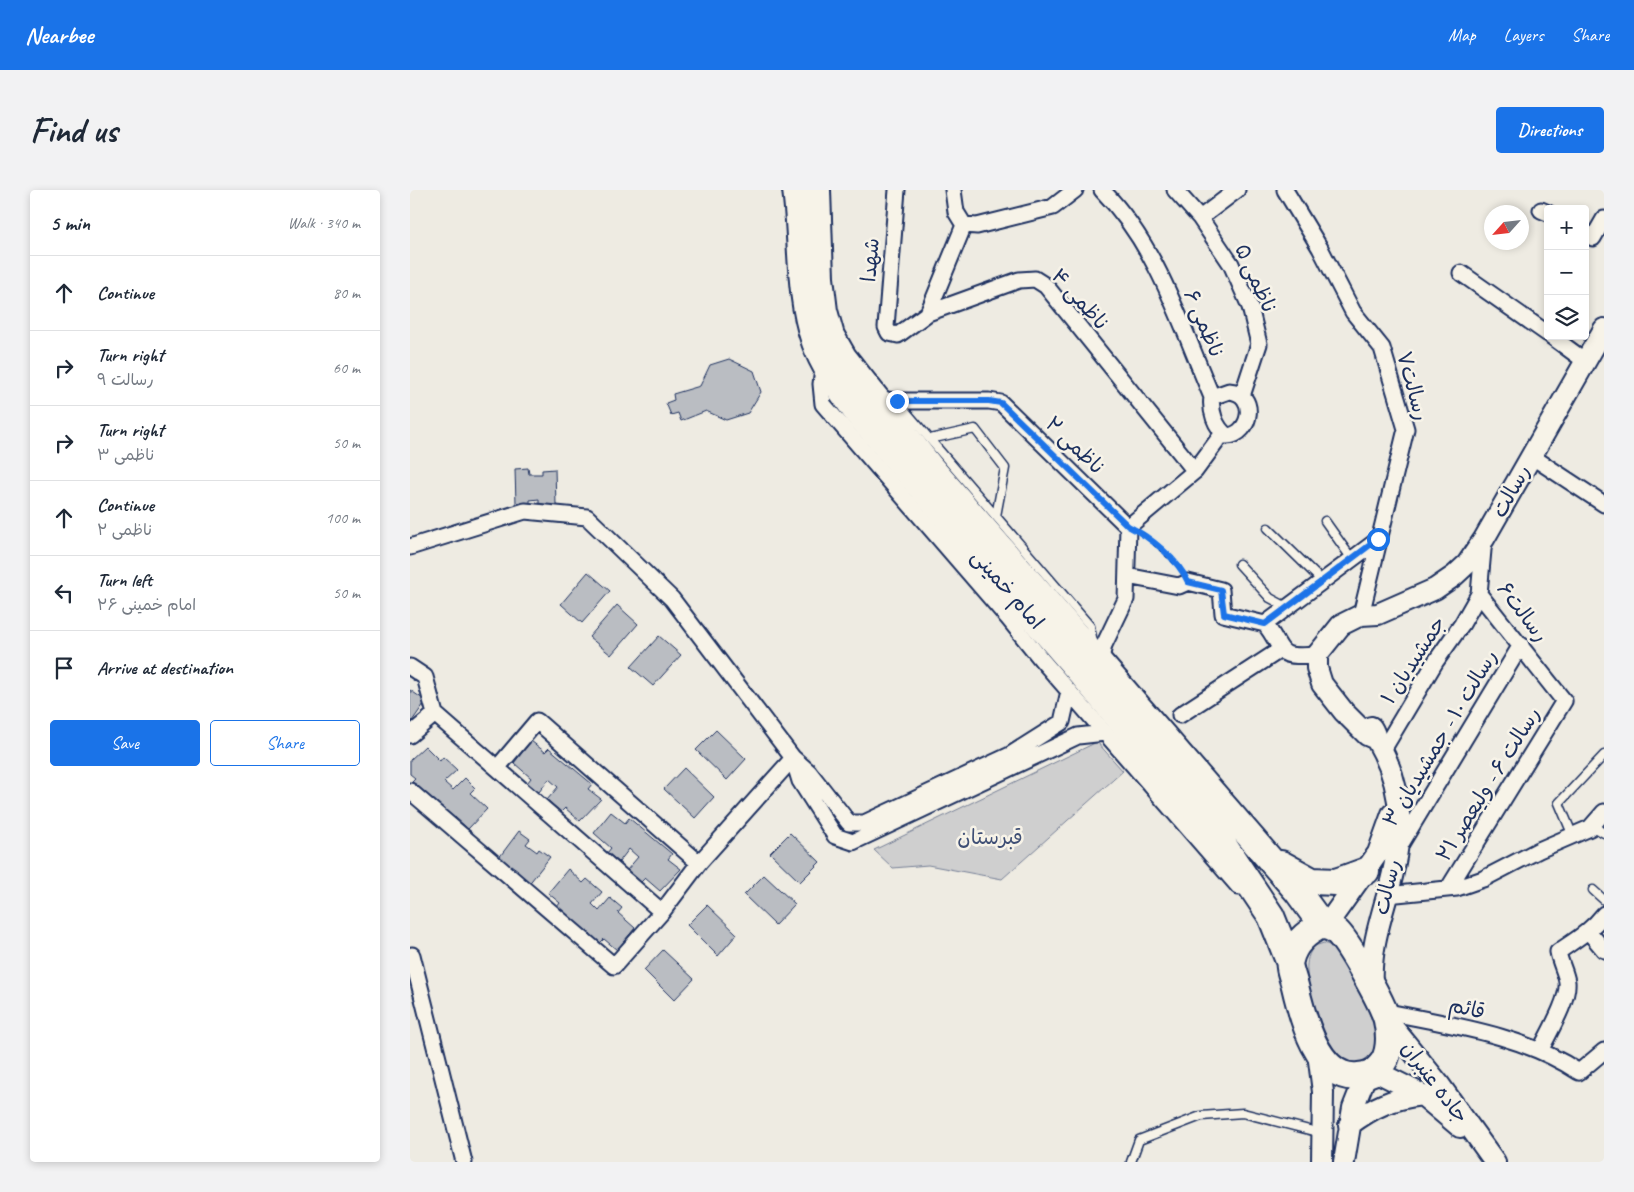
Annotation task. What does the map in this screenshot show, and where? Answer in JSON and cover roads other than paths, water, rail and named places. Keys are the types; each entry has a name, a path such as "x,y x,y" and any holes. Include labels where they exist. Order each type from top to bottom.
{"highway":[{"name":"امام خمینی","path":"796,190 802,276 807,311 815,343 824,361 858,414 1016,612 1218,837 1272,916 1289,961 1300,1006 1318,1053"},
{"name":"امام خمینی","path":"817,190 820,278 824,312 832,336 843,357 886,400 931,468 1267,856 1324,926 1336,931 1346,943 1381,1007"},
{"path":"1267,856 1312,881 1336,882 1366,871"},
{"path":"1289,961 1299,941 1309,931 1324,926"},
{"path":"1318,1053 1329,1066 1340,1074 1350,1077 1370,1073 1381,1066 1389,1043 1381,1007"}],"street":[{"name":"شهدا","path":"889,333 886,327 897,190"},
{"path":"953,190 956,212 964,224 977,226 1053,207 1075,190"},
{"name":"ناظمی ۶","path":"1102,190 1118,206 1158,266 1212,397"},
{"name":"ناظمی ۵","path":"1175,190 1200,218 1231,264 1250,308 1259,344 1242,396"},
{"path":"1200,218 1237,190"},
{"name":"رسالت۷","path":"1285,190 1320,248 1353,312 1382,348 1406,429 1378,539 1370,614"},
{"path":"1594,239 1604,219"},
{"path":"928,313 964,224"},
{"path":"1461,273 1544,331"},
{"name":"ناظمی ۴","path":"889,333 898,335 928,313 1019,280 1035,279 1046,286 1194,471"},
{"name":"رسالت","path":"1379,744 1344,712 1322,684 1317,668 1317,655 1341,625 1435,589 1467,564 1484,539 1604,329"},
{"path":"1556,340 1585,361"},
{"path":"1229,391 1242,396 1247,401 1249,409 1245,424 1232,436 1223,433 1214,416 1211,404 1212,397 1229,391"},
{"name":"ناظمی ۲","path":"886,400 989,401 1001,403 1128,526"},
{"path":"1098,662 1126,599 1128,526 1194,471 1223,433"},
{"path":"1531,456 1604,504"},
{"path":"410,547 525,511 587,517 672,599 793,758 809,772 849,823"},
{"path":"1265,624 1378,539"},
{"name":"رسالت۶","path":"1484,539 1479,594 1564,701"},
{"path":"1127,576 1179,586 1188,582 1221,590 1224,614 1265,624 1272,633 1280,650 1295,656 1317,655"},
{"name":"جمشیدیان ۱","path":"1379,744 1462,624 1479,594"},
{"path":"1016,612 1068,691 1236,883 1272,916"},
{"name":"رسالت","path":"1370,614 1367,628 1347,637 1335,649 1329,662 1337,687 1374,730 1394,774 1400,818 1396,852 1387,895 1376,931 1371,963 1381,1007"},
{"name":"رسالت ۱۰ - جمشیدیان ۳","path":"1396,852 1521,645"},
{"path":"1180,715 1280,650"},
{"path":"410,667 425,677 435,714 662,912"},
{"path":"1062,722 1068,691"},
{"name":"رسالت ۶ - ولیعصر ۲۱","path":"1448,889 1564,701"},
{"path":"410,735 435,714"},
{"path":"498,767 536,720 699,863"},
{"path":"849,823 864,823 1010,755 1062,722 1070,722 1075,727 1078,736"},
{"path":"793,758 800,781 835,836 853,842 1078,736 1105,733"},
{"path":"410,791 614,966 662,912 699,863 793,758"},
{"name":"رسالت","path":"1324,926 1378,853 1391,820 1395,782"},
{"path":"1387,895 1448,889 1483,880 1539,850 1573,836 1598,830 1604,812"},
{"path":"845,839 849,823"},
{"path":"1540,1051 1567,993 1567,981 1561,967 1558,952 1583,934 1590,932 1604,915"},
{"path":"1590,932 1604,950"},
{"path":"412,955 464,1162"},
{"name":"قائم","path":"1381,1007 1540,1051 1579,1072 1604,1051"},
{"name":"جاده عنبران","path":"1381,1007 1496,1162"},
{"path":"1318,1053 1323,1092 1322,1162"},
{"path":"1344,1162 1353,1108 1370,1073"},
{"name":"جاده عنبران","path":"1370,1073 1422,1095 1483,1146"},
{"path":"1349,1125 1379,1105 1396,1098 1422,1095"}],"lane":[{"path":"886,400 930,439 1090,626 1098,662"},
{"path":"930,439 975,429 1006,468 996,516"},
{"path":"1325,521 1352,559"},
{"path":"1268,528 1322,581"},
{"path":"1239,564 1270,598 1287,607"},
{"path":"1573,836 1559,803 1604,755"},
{"path":"1593,890 1604,900"},
{"path":"1131,1162 1139,1140 1201,1116 1243,1113 1323,1133"}],"park label":[{"name":"قبرستان","path":"990,837"}]}
